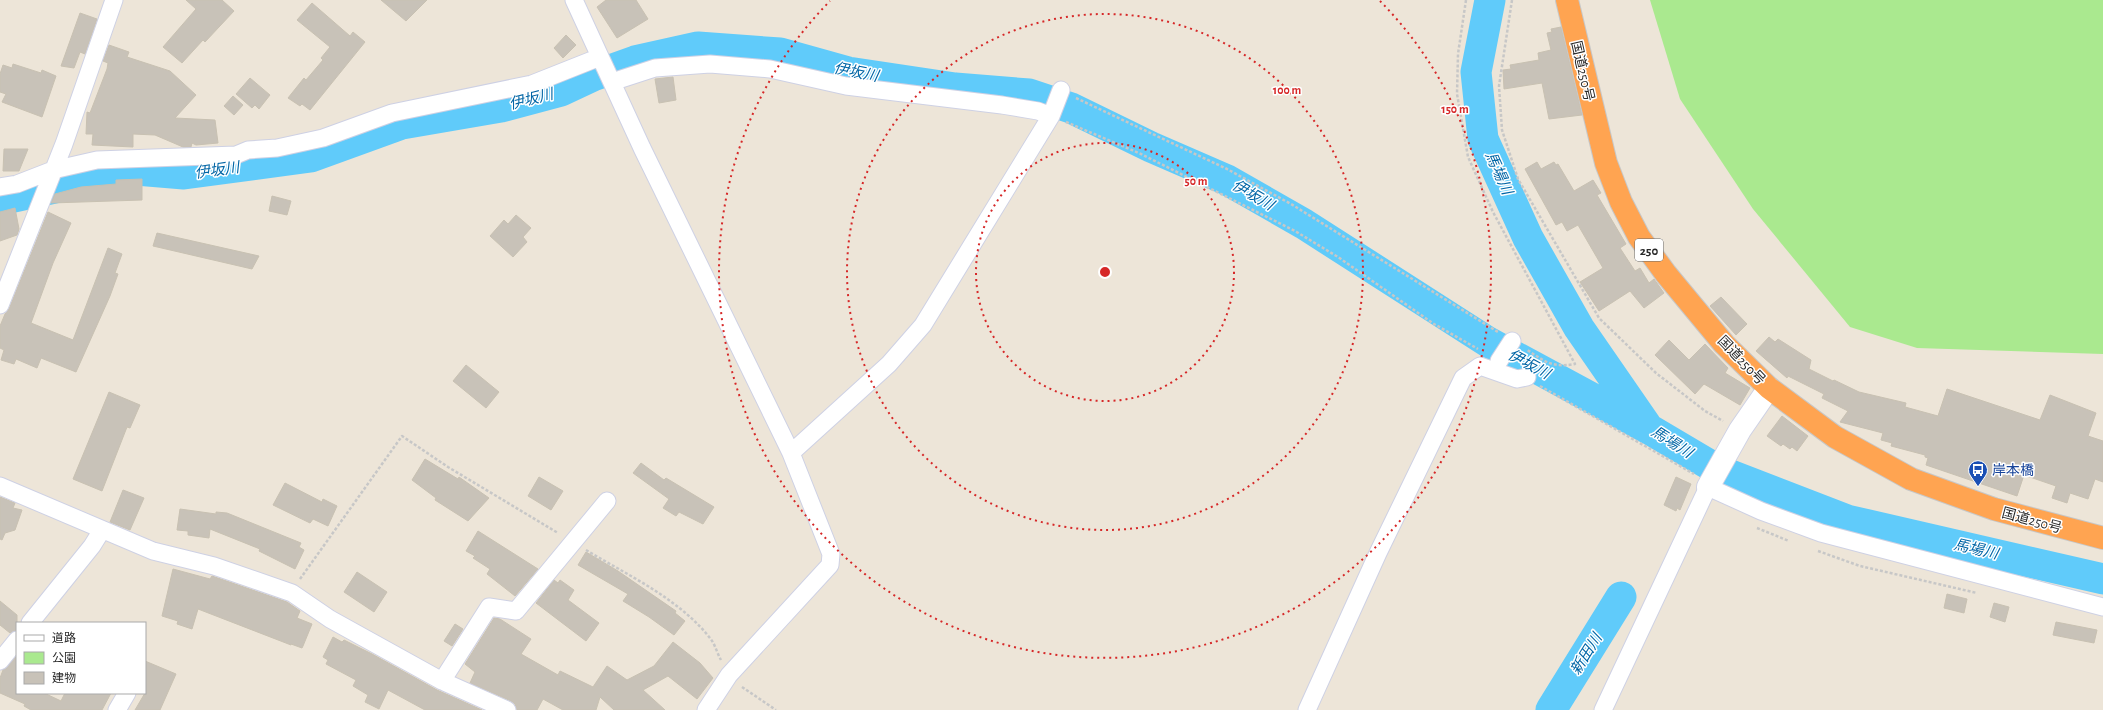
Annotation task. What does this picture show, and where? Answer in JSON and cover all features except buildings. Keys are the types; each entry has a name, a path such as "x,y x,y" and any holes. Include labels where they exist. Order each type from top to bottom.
{"highway":[{"name":"国道250号","path":"1567,0 1606,163 1621,202 1640,237 1666,274 1724,344 1769,388 1835,437 1911,479 1994,510 2103,538"}],"street":[{"path":"0,305 43,199 114,0"},
{"path":"574,0 642,148 790,453 830,554 830,565 729,675 706,710"},
{"path":"0,187 17,184 97,160 236,155 248,150 277,148 323,138 392,113 606,69 656,68 710,64 770,69 846,86 1002,105 1052,114"},
{"path":"790,453 889,364 923,325 1052,114 1060,92"},
{"path":"1307,710 1378,553 1463,378 1480,366 1517,379 1527,377"},
{"path":"1603,710 1710,483 1737,435 1769,388"},
{"path":"1710,483 1761,511 1821,533 2103,607"},
{"path":"0,486 153,551 214,566 292,593 330,618 442,681 507,710"},
{"path":"442,681 489,607 516,611 607,500"},
{"path":"31,622 92,546 102,530"},
{"path":"0,661 16,641"},
{"path":"117,710 126,694"}],"path":[{"path":"1052,114 1141,154 1295,231 1338,257 1434,324 1506,350 1560,367 1575,364 1493,212 1468,157 1457,94 1458,54 1466,0"},
{"path":"1512,0 1499,86 1502,130 1518,179 1599,318 1656,373 1737,435"},
{"path":"1060,92 1227,169 1272,194 1506,350"},
{"path":"1527,377 1710,483"},
{"path":"292,593 320,549 402,436 448,467 672,602 689,616 711,639 729,675 741,687 776,710"}],"green space":[{"path":"1650,0 2103,0 2103,354 1917,348 1850,327 1753,209 1680,99"}],"waterway":[{"name":"馬場川","path":"1490,0 1476,72 1483,139 1528,238 1579,328 1646,425"},
{"name":"伊坂川","path":"0,200 136,170 184,174 311,157 402,124 501,107 561,91 593,76 635,61 698,47 780,53 848,72 955,88 1029,94 1071,108 1151,147 1227,180 1304,224 1488,342 1649,429 1720,471 1847,520 2103,579"},
{"name":"新田川","path":"1551,710 1621,597"}],"place":[{"name":"岸本橋","path":"1978,487"}]}
